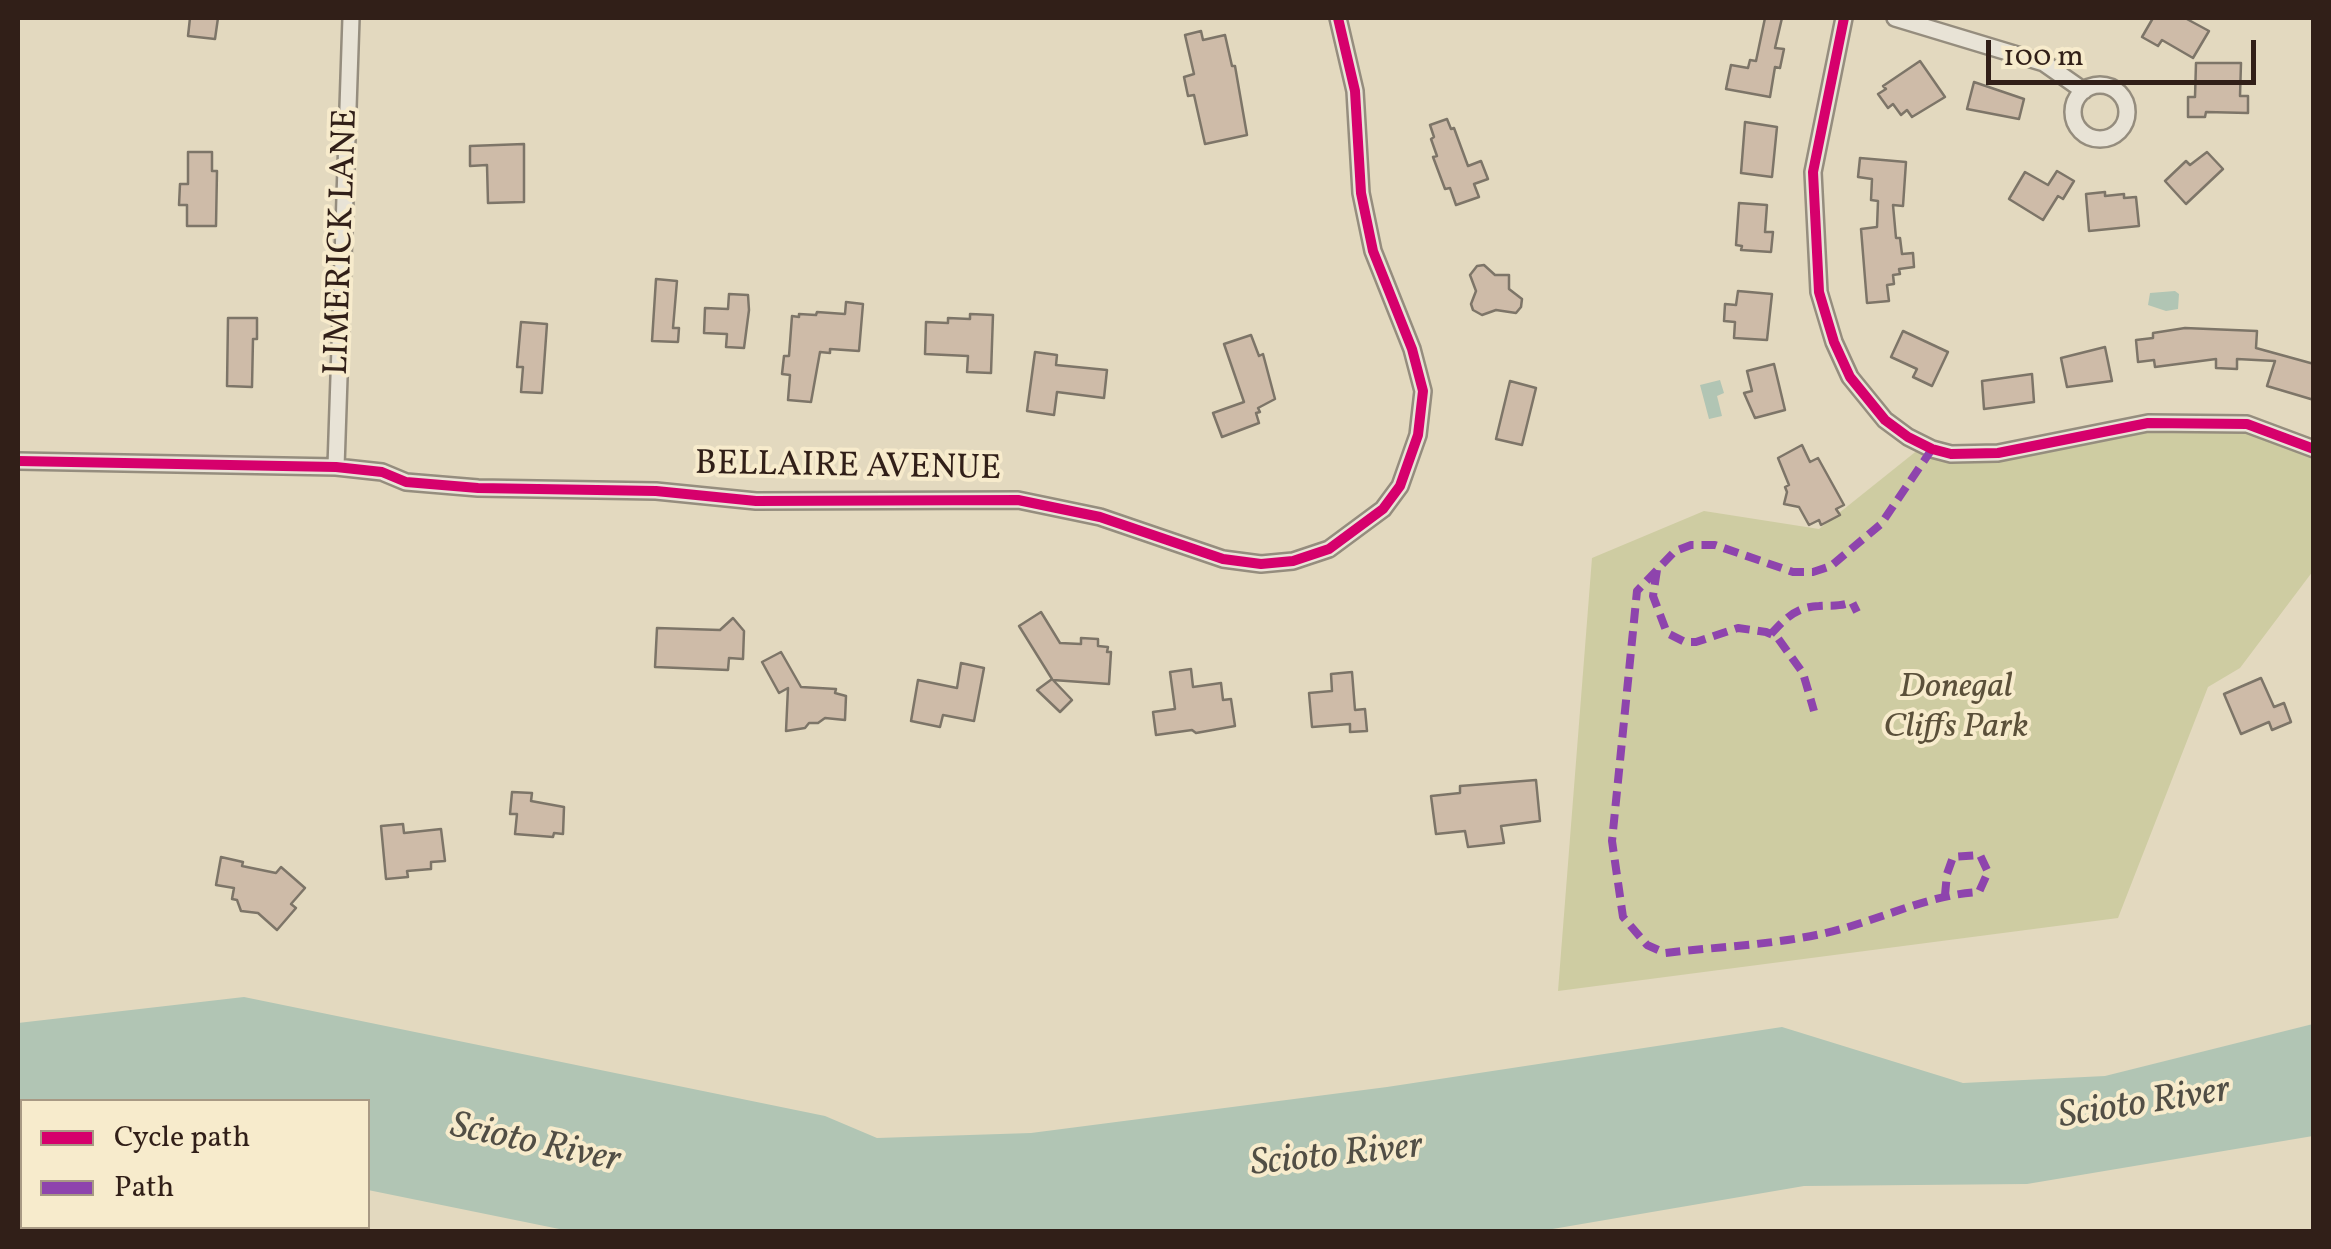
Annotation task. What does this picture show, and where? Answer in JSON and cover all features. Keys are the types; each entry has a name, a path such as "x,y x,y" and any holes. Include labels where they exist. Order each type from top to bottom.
{"street":[{"name":"LIMERICK LANE","path":"336,467 351,18"},
{"name":"BELLAIRE AVENUE","path":"18,461 336,467 382,472 406,482 478,488 656,492 790,501 1018,500 1100,517 1223,559 1261,564 1292,561 1329,549 1384,509 1400,486 1418,435 1423,392 1412,350 1373,251 1361,194 1355,90 1338,18"},
{"path":"1844,18 1813,172 1819,292 1834,342 1862,394 1885,420 1908,437 1941,452 1998,453 2148,423 2246,424 2314,449"},
{"path":"1894,18 2044,62 2084,91"}],"green space":[{"name":"Donegal Cliffs Park","path":"2148,423 2247,424 2313,452 2313,571 2240,668 2208,687 2118,918 1558,991 1592,558 1704,511 1819,529 1924,445 1951,454"}],"water":[{"path":"2150,293 2179,294 2178,309 2166,311 2148,305"},
{"path":"1720,380 1724,393 1717,396 1722,416 1709,419 1700,385"},
{"name":"Scioto River","path":"244,997 825,1116 877,1138 1031,1133 1387,1087 1782,1027 1963,1083 2105,1076 2313,1024 2313,1136 2027,1184 1804,1186 1535,1232 574,1232 370,1190 370,1099 20,1099 18,1187 18,1023"}],"building":[{"path":"190,18 218,18 215,39 188,36"},
{"path":"1765,18 1782,18 1775,48 1784,49 1780,68 1775,67 1770,97 1726,89 1731,65 1748,68 1750,60 1756,61"},
{"path":"2153,18 2185,18 2209,31 2193,58 2162,40 2158,46 2142,37"},
{"path":"1201,31 1203,40 1225,35 1235,66 1247,135 1205,144 1194,95 1188,96 1184,77 1194,74 1185,35"},
{"path":"1920,61 1945,97 1912,117 1907,110 1901,115 1893,104 1888,108 1878,94 1886,89 1883,86"},
{"path":"2196,63 2241,63 2240,96 2248,96 2248,113 2206,112 2205,117 2188,117 2188,97 2195,97"},
{"path":"1974,82 2024,99 2019,119 1967,109"},
{"path":"1447,119 1468,166 1481,161 1488,179 1474,184 1479,197 1456,205 1450,188 1445,189 1431,139 1434,137 1430,125"},
{"path":"1745,122 1777,127 1772,177 1741,173"},
{"path":"524,144 524,202 488,203 487,165 470,166 470,146"},
{"path":"188,152 212,152 212,171 217,171 216,226 187,226 187,205 179,205 180,184 188,184"},
{"path":"2207,152 2223,169 2186,204 2165,181 2186,161 2190,165"},
{"path":"1860,158 1906,162 1903,206 1893,205 1896,238 1900,238 1902,254 1913,253 1914,267 1899,269 1900,274 1893,275 1894,284 1887,285 1889,301 1867,303 1861,229 1877,227 1878,201 1871,200 1872,179 1858,177"},
{"path":"2057,171 2074,181 2063,199 2058,196 2043,220 2009,199 2025,172 2048,185"},
{"path":"2105,192 2105,196 2136,197 2139,226 2089,231 2086,194"},
{"path":"1739,203 1767,205 1765,232 1773,232 1771,252 1741,250 1742,246 1736,245"},
{"path":"1484,265 1495,275 1509,275 1509,289 1522,299 1516,313 1496,310 1482,315 1473,310 1476,291 1470,275 1477,266"},
{"path":"656,279 677,281 673,328 679,328 678,342 652,341"},
{"path":"1738,291 1772,294 1767,340 1734,338 1735,322 1724,321 1725,304 1736,305"},
{"path":"729,294 748,295 744,348 726,347 727,334 704,333 705,308 728,309"},
{"path":"846,302 863,304 859,351 820,352 811,402 788,400 790,375 782,374 784,356 789,356 792,316 817,312 845,314"},
{"path":"970,314 993,315 991,373 967,372 968,356 925,354 926,322 970,319"},
{"path":"228,318 257,318 252,387 227,386"},
{"path":"521,322 547,324 542,393 521,392 523,367 517,367"},
{"path":"2185,328 2257,331 2256,348 2314,364 2314,400 2267,386 2275,361 2237,359 2237,369 2216,368 2216,359 2155,367 2154,360 2138,362 2136,340"},
{"path":"1903,331 1948,352 1932,386 1913,377 1917,369 1891,357"},
{"path":"1251,335 1259,356 1263,354 1275,399 1258,408 1259,423 1222,437 1213,413 1244,402 1224,344"},
{"path":"2105,347 2112,381 2067,387 2061,358"},
{"path":"1035,352 1057,355 1056,365 1107,370 1104,398 1057,392 1054,415 1027,411"},
{"path":"1774,364 1785,410 1755,418 1744,393 1752,391 1747,371"},
{"path":"2032,374 2034,402 1984,409 1982,381"},
{"path":"1510,381 1536,388 1522,445 1496,439"},
{"path":"1802,445 1810,462 1818,458 1844,505 1836,509 1840,515 1821,525 1819,520 1809,525 1799,507 1784,504 1785,487 1789,485 1778,458"},
{"path":"1041,612 1060,643 1081,644 1081,638 1098,639 1098,646 1108,647 1107,652 1111,652 1109,684 1053,680 1072,700 1060,712 1037,690 1052,679 1019,626"},
{"path":"733,618 744,631 743,659 729,658 728,670 655,667 657,628 720,630"},
{"path":"781,652 801,687 836,689 835,693 846,696 845,720 825,718 805,728 786,731 788,688 779,693 762,662"},
{"path":"961,663 984,668 974,721 943,715 940,727 911,721 918,680 957,688"},
{"path":"1191,669 1193,687 1221,683 1223,700 1231,699 1235,726 1156,735 1153,712 1175,709 1170,672"},
{"path":"1352,672 1355,710 1365,709 1367,731 1350,732 1350,724 1312,727 1309,693 1332,691 1331,674"},
{"path":"2261,678 2274,707 2284,703 2291,722 2272,730 2269,722 2241,734 2224,694"},
{"path":"1536,780 1540,821 1501,826 1504,843 1468,847 1465,831 1436,834 1431,796 1460,793 1460,786"},
{"path":"512,792 532,793 531,801 564,807 563,834 515,834 517,814 510,814"},
{"path":"403,824 404,833 441,829 445,861 431,862 431,869 407,871 408,877 386,879 381,826"},
{"path":"221,857 276,873 281,867 305,888 291,904 296,908 277,930 258,913 241,911 237,900 232,899 234,888 216,885"}],"marked path":[{"path":"1932,449 1881,524 1831,566 1813,572 1793,572 1715,545 1691,545 1675,551 1637,591 1612,841 1623,917 1647,945 1665,953 1821,934 1939,898 1979,892 1988,872 1980,855 1953,857 1945,895"},
{"path":"1657,570 1653,596 1667,633 1685,642 1738,628 1777,637 1803,673 1814,711"},
{"path":"1771,634 1787,618 1804,609 1852,602 1857,612"}],"cycle path":[{"path":"18,461 336,467 382,472 406,482 478,488 656,491 756,501 1018,500 1100,517 1223,559 1261,564 1293,561 1329,549 1383,509 1400,486 1418,435 1423,391 1412,349 1373,251 1361,193 1355,91 1338,18"},
{"path":"1844,18 1813,172 1819,292 1834,342 1850,377 1885,420 1908,437 1951,454 1998,453 2148,423 2247,424 2314,449"}]}
